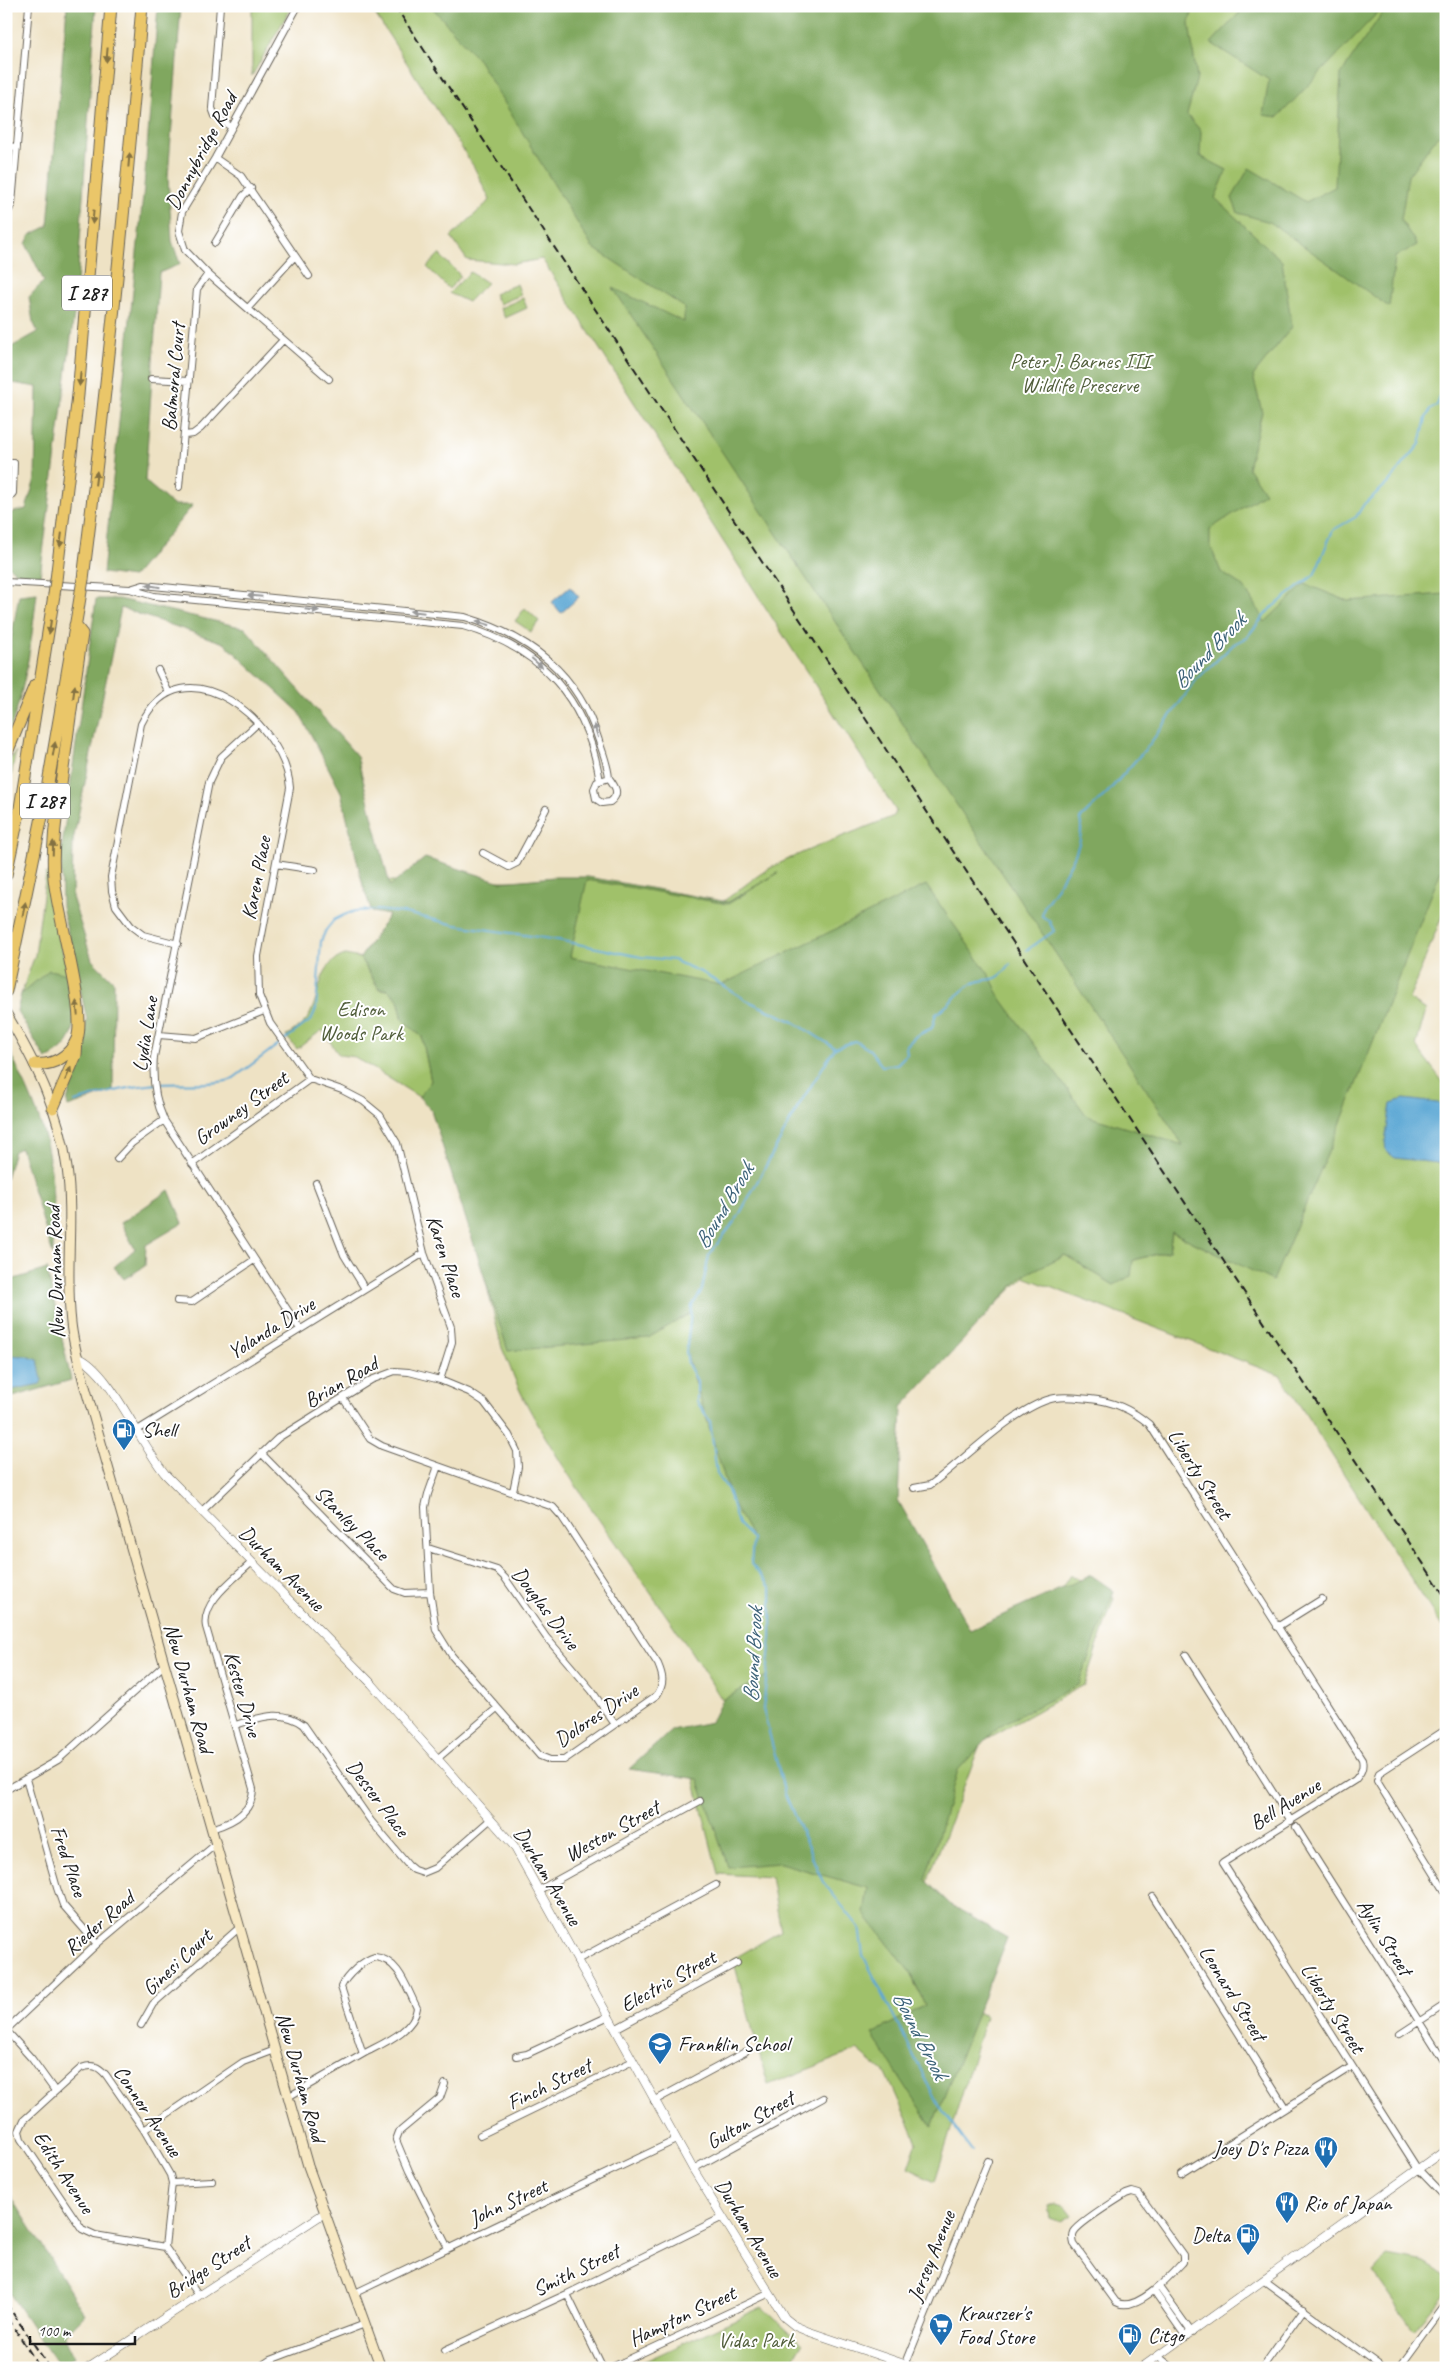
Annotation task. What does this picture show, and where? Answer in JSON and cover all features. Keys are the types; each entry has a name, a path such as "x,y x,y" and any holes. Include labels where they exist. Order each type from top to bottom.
{"highway":[{"name":"I 287","path":"6,875 45,658 56,580 78,396 111,6"},
{"name":"I 287","path":"6,991 41,821 83,579 107,390 142,6"},
{"path":"53,1108 76,1055 79,1023 77,999 58,908 53,851 82,634 75,625"},
{"path":"6,755 45,658"},
{"path":"35,1064 50,1064 61,1059 77,1038"}],"main road":[{"name":"New Durham Road","path":"6,1013 35,1064 53,1108 64,1150 68,1176 70,1228 69,1295 71,1324 78,1357 288,2097 324,2214 381,2368"}],"street":[{"path":"6,216 12,204 29,6"},
{"path":"220,6 212,108 215,116 231,127"},
{"name":"Donnybridge Road","path":"298,6 215,158 182,212 179,231 186,250 208,274 329,379"},
{"path":"6,146 17,147"},
{"path":"215,158 241,176 251,188 309,276"},
{"path":"215,243 243,196 251,188"},
{"path":"248,308 295,256"},
{"name":"Balmoral Court","path":"179,487 197,289 208,274"},
{"path":"185,435 193,434 201,428 283,340"},
{"path":"151,379 189,381"},
{"path":"6,463 14,463 13,493 6,501"},
{"path":"8,583 130,589 154,596 463,626 508,642 528,654 554,677 582,719 593,746 600,781"},
{"path":"130,589 143,585 177,590 465,617 510,634 533,647 561,672 579,695 593,722 609,778 615,786 616,792 613,800 606,804 600,802 593,794 594,786 600,781 609,778"},
{"path":"158,670 169,693"},
{"name":"Karen Place","path":"178,944 143,935 131,926 116,906 111,877 141,724 154,705 169,693 180,689 198,687 216,691 239,706 257,724 284,758 290,780 290,788 256,967 264,1011 284,1045 310,1079 353,1095 372,1108 387,1124 397,1143 424,1253 451,1327 452,1342 440,1380"},
{"name":"Lydia Lane","path":"257,724 221,757 214,769 154,1057 153,1080 157,1102 164,1120 300,1329"},
{"path":"483,853 509,867 517,863 546,809"},
{"path":"276,864 315,870"},
{"path":"159,1035 196,1038 264,1011"},
{"name":"Growney Street","path":"192,1164 310,1079"},
{"path":"117,1159 132,1143 164,1120"},
{"path":"316,1183 344,1255 365,1289"},
{"name":"Yolanda Drive","path":"136,1431 424,1253"},
{"path":"177,1301 192,1302 254,1260"},
{"name":"Durham Avenue","path":"78,1357 89,1363 103,1378 158,1466 368,1680 517,1850 693,2170 768,2294 785,2318 794,2326 834,2342 916,2368"},
{"name":"Brian Road","path":"202,1512 278,1438 371,1380 395,1371 409,1372 440,1380 469,1392 484,1402 509,1435 517,1451 513,1491"},
{"name":"Dolores Drive","path":"343,1398 370,1439 382,1446 513,1491 553,1507 562,1517 660,1669 663,1684 657,1695 614,1723 564,1760 559,1761 540,1756 497,1708 442,1641 433,1619 425,1507 438,1466"},
{"name":"Liberty Street","path":"914,1488 930,1485 1018,1414 1040,1403 1056,1398 1073,1398 1116,1404 1140,1417 1156,1434 1362,1759 1362,1770"},
{"name":"Stanley Place","path":"261,1453 394,1589 405,1593 430,1592"},
{"name":"Douglas Drive","path":"428,1548 497,1570 546,1637 592,1691 614,1723"},
{"name":"Kester Drive","path":"211,1829 232,1820 246,1811 252,1803 253,1789 206,1626 205,1616 213,1601 252,1562"},
{"path":"1278,1627 1322,1599"},
{"path":"1186,1655 1291,1820"},
{"path":"6,1790 58,1760 164,1665"},
{"path":"438,1759 497,1708"},
{"name":"Desser Place","path":"235,1724 275,1715 288,1716 304,1725 371,1821 408,1865 419,1872 427,1873 435,1868 491,1820"},
{"path":"1446,1732 1445,1730 1379,1773 1377,1777 1378,1786 1446,1893"},
{"name":"Bell Avenue","path":"1223,1863 1355,1780 1362,1770"},
{"name":"Fred Place","path":"26,1779 56,1888 63,1905 97,1944"},
{"name":"Weston Street","path":"539,1890 700,1801"},
{"name":"Aylin Street","path":"1296,1827 1446,2064"},
{"name":"Rieder Road","path":"6,2030 97,1944 216,1844"},
{"name":"Liberty Street","path":"1223,1863 1417,2168 1446,2198"},
{"path":"578,1960 716,1885"},
{"name":"Leonard Street","path":"1153,1897 1285,2107"},
{"name":"Ginesi Court","path":"141,2024 153,2004 240,1927"},
{"path":"288,2097 363,2054 408,2026 416,2012 416,2008 396,1968 384,1958 369,1959 344,1981 342,1987 363,2054"},
{"name":"Electric Street","path":"616,2029 737,1962"},
{"path":"1400,2034 1446,2004"},
{"path":"516,2056 527,2054 608,2016"},
{"path":"6,2030 32,2058 55,2091"},
{"path":"144,2130 243,2062 275,2050"},
{"path":"654,2101 745,2052"},
{"name":"Finch Street","path":"480,2135 633,2061"},
{"name":"Connor Avenue","path":"55,2091 81,2068 90,2065 99,2067 144,2130 166,2166 172,2183 165,2247"},
{"path":"1181,2174 1351,2067"},
{"path":"445,2084 440,2098 399,2132 396,2140 409,2172 448,2248"},
{"name":"Edith Avenue","path":"55,2091 24,2120 19,2132 21,2139 82,2229 95,2235 165,2247"},
{"name":"Gulton Street","path":"693,2170 823,2098"},
{"name":"John Street","path":"353,2294 676,2140"},
{"path":"1141,2368 1446,2149"},
{"name":"Jersey Avenue","path":"906,2364 988,2162"},
{"path":"172,2183 212,2181"},
{"path":"1132,2192 1139,2194 1183,2255 1183,2262 1157,2289 1126,2305 1116,2302 1074,2244 1075,2231 1126,2194 1132,2192"},
{"name":"Bridge Street","path":"88,2368 198,2294 324,2214"},
{"name":"Smith Street","path":"445,2350 567,2294 721,2218"},
{"path":"165,2247 198,2294"},
{"path":"1264,2280 1383,2368"},
{"path":"1157,2289 1189,2335"},
{"path":"567,2294 603,2368"},
{"name":"Hampton Street","path":"610,2368 768,2294"},
{"path":"1398,2368 1446,2304"},
{"path":"1262,2368 1304,2309"},
{"path":"258,2368 270,2360 365,2324"},
{"path":"1158,2356 1173,2368"}],"green space":[{"path":"67,6 96,6 76,299 40,576 23,577 6,565 6,514 26,509 35,479 37,387 6,382 6,350 38,332 33,322 29,297 44,281 26,244 30,235 48,226"},
{"path":"158,6 181,6 168,177 172,241 180,264 159,273 145,481 173,505 193,505 133,577 103,573 144,187"},
{"path":"252,6 292,6 252,76"},
{"name":"Peter J. Barnes III Wildlife Preserve","path":"370,6 1446,6 1446,906 1409,999 1426,1010 1416,1046 1446,1086 1446,1633 1281,1376 1024,1277 880,1417 877,1467 963,1656 1052,1604 1070,1575 1114,1598 1084,1685 981,1742 898,1957 910,1972 918,1991 986,2016 935,2181 908,2168 917,2142 887,2075 857,2050 768,2085 733,1959 781,1931 771,1877 718,1874 693,1774 724,1699 722,1700 673,1625 571,1478 525,1401 502,1348 388,881 559,881 586,884 587,879 722,902 755,877 776,865 820,845 894,816 896,811 542,259 514,264 467,260 451,237 490,200 474,167","holes":["1158,1146 1232,1261 1172,1232 1169,1251 1133,1260 1114,1285 1065,1255 1029,1272"]},
{"name":"Peter J. Barnes III Wildlife Preserve","path":"431,6 1194,6 1189,23 1197,78 1187,115 1201,131 1200,156 1227,170 1215,198 1282,261 1292,327 1253,376 1262,412 1248,468 1265,493 1210,529 1210,545 1221,572 1244,587 1265,622 1305,584 1348,601 1446,594 1446,858 1339,1127 1273,1281 1172,1232 1169,1251 1133,1260 1131,1276 1114,1285 1065,1255 1022,1276 902,1407 898,1500 970,1630 1091,1575 1114,1591 1078,1685 999,1726 958,1770 925,1880 950,1904 1007,1938 932,2127 872,2034 925,2005 910,1972 864,1913 868,1888 780,1863 728,1867 698,1779 629,1769 672,1730 711,1722 722,1700 766,1676 771,1637 771,1588 751,1564 753,1539 732,1502 686,1352 691,1313 648,1338 508,1351 431,1110 419,1097 431,1081 422,1037 403,1020 398,999 388,990 379,988 360,958 389,915 372,912 363,886 341,792 299,712 224,643 121,608 73,841 72,897 92,960 114,982 113,1091 68,1107 67,1102 87,1020 62,907 61,853 96,599 119,599 245,628 357,756 390,886 425,858 501,882 554,877 588,877 728,902 778,873 728,904 587,880 570,957 721,985 926,885 990,976 1001,999 1087,1116 1183,1145 613,288 684,322 684,307 592,247 479,61"},
{"path":"1246,6 1384,6 1278,117 1263,115 1269,80 1211,43"},
{"path":"1387,6 1446,6 1446,132 1436,138 1408,176 1401,220 1417,245 1395,257 1389,307 1270,222 1238,213 1232,198 1249,168 1306,202 1335,187 1341,74"},
{"path":"439,254 461,276 449,289 427,267"},
{"path":"470,272 487,283 468,302 449,293"},
{"path":"517,284 521,295 499,304 494,294"},
{"path":"523,298 527,308 505,318 500,308"},
{"path":"37,593 30,649 23,685 6,739 6,668 19,595"},
{"path":"525,608 539,621 531,632 515,621"},
{"path":"16,751 6,802 6,765"},
{"path":"46,873 49,873 54,917 69,977 21,994 35,955"},
{"name":"Edison Woods Park","path":"345,955 360,958 379,989 388,990 398,999 403,1020 422,1037 431,1081 419,1097 355,1057 339,1055 322,1030 297,1049 286,1036 308,1018 324,973 336,959"},
{"path":"49,970 63,973 69,977 74,1025 72,1035 66,1044 58,1052 46,1059 17,1011 21,994"},
{"path":"10,1052 32,1101 45,1139 52,1191 53,1255 21,1148 14,1151 6,1178 6,1069"},
{"path":"169,1190 183,1223 146,1245 145,1266 124,1279 114,1267 135,1249 121,1223"},
{"path":"47,1269 71,1380 6,1399 6,1274 8,1281"},
{"path":"6,2188 85,2315 64,2336 74,2357 59,2367 6,2288"},
{"path":"1056,2204 1064,2206 1072,2216 1061,2222 1050,2218 1048,2207"},
{"path":"1388,2256 1425,2263 1446,2276 1446,2291 1414,2330 1373,2272"},
{"name":"Vidas Park","path":"762,2307 802,2344 787,2368 630,2368"}],"water":[{"path":"570,587 579,597 561,613 552,602"},
{"path":"1404,1099 1446,1104 1446,1164 1395,1158 1386,1151 1385,1142 1391,1103"},
{"path":"6,1355 26,1356 38,1360 42,1380 40,1384 6,1391"}],"waterway":[{"name":"Bound Brook","path":"1027,950 1054,931 1049,921 1042,916 1043,909 1069,867 1078,848 1081,829 1080,819 1107,793 1149,745 1197,679 1234,644 1246,638 1269,610 1314,575 1333,530 1356,517 1364,504 1388,483 1420,444 1426,418 1430,410 1437,405 1446,381"},
{"path":"75,1102 148,1085 213,1083 231,1080 311,1020 316,1009 321,941 326,930 334,920 355,911 377,910 405,913 456,925 558,940 641,957 673,960 703,973 746,1000 794,1022 835,1048"},
{"name":"Bound Brook","path":"972,2151 938,2104 863,1955 859,1927 823,1882 785,1794 763,1709 771,1637 771,1588 751,1564 753,1539 738,1524 728,1490 717,1474 710,1421 697,1402 697,1381 688,1364 686,1352 692,1306 702,1290 709,1255 738,1217 799,1105 835,1048 855,1041 870,1050 882,1066 897,1064 907,1054 906,1046 916,1036 932,1028 936,1014 970,985 1000,976 1010,964"}],"railway":[{"path":"395,6 1446,1598"},
{"path":"6,2303 50,2368"},
{"path":"8,2318 40,2368"}],"place":[{"name":"Shell","path":"124,1451"},
{"name":"Franklin School","path":"660,2065"},
{"name":"Joey D's Pizza","path":"1326,2169"},
{"name":"Rio of Japan","path":"1287,2224"},
{"name":"Delta","path":"1248,2256"},
{"name":"Krauszer's Food Store","path":"941,2346"},
{"name":"Citgo","path":"1130,2356"}]}
